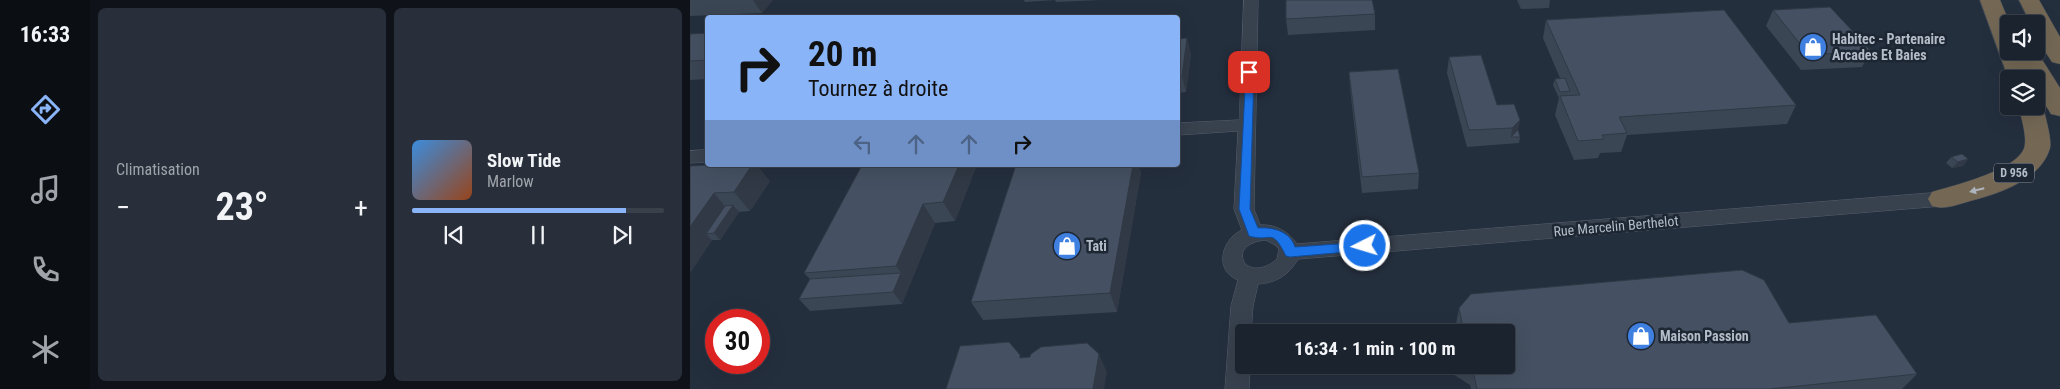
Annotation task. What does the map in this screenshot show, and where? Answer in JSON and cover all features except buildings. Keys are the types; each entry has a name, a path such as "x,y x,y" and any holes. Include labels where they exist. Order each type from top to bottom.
{"highway":[{"path":"1990,0 2017,70"},
{"path":"1996,0 2005,15"},
{"path":"2019,0 2028,15"},
{"path":"2029,0 2060,57"},
{"path":"2045,41 2060,64"},
{"path":"2031,60 2060,108"},
{"name":"D 956","path":"1942,199 1987,187 2017,171 2034,156 2038,145 2033,115"}],"street":[{"path":"1252,0 1244,209 1253,233"},
{"path":"1180,129 1247,125"},
{"path":"690,156 705,156"},
{"name":"Rue Marcelin Berthelot","path":"1290,252 1942,199"},
{"path":"1268,232 1281,237 1288,244 1290,252 1288,260 1280,270 1269,275 1249,276 1240,272 1233,265 1231,256 1234,246 1241,239 1253,233 1268,232"},
{"path":"1237,389 1242,306 1249,276"}],"place":[{"name":"Habitec - Partenaire Arcades Et Baies","path":"1813,47"},
{"name":"Tati","path":"1067,246"},
{"name":"Maison Passion","path":"1641,336"}],"route":[{"path":"1249,72 1244,209 1253,233 1268,232 1281,237 1288,244 1290,252 1365,246"}]}
